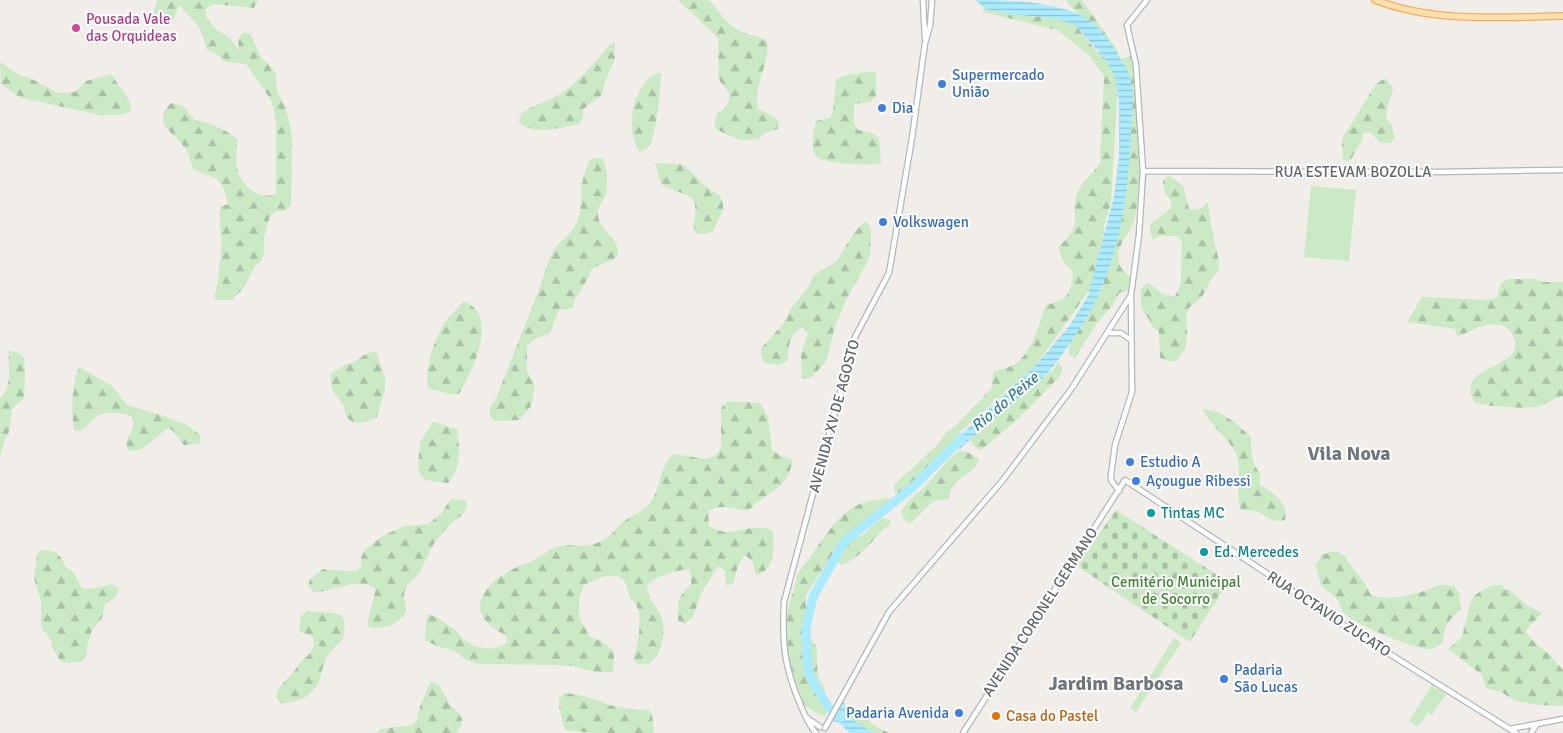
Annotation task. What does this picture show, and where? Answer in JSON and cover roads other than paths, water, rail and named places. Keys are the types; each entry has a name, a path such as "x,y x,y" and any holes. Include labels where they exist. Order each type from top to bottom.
{"main road":[{"path":"1376,0 1411,11 1437,15 1563,16"}],"street":[{"path":"1119,491 1111,480 1111,475 1115,445 1132,392 1131,295 1139,235 1143,171 1136,66 1127,25 1146,0"},
{"path":"925,43 924,2 932,2"},
{"name":"AVENIDA XV DE AGOSTO","path":"817,733 805,716 786,666 783,643 784,602 855,337 889,273 912,138 925,43 930,26 932,2"},
{"name":"RUA ESTEVAM BOZOLLA","path":"1143,171 1437,172 1563,170"},
{"path":"824,729 889,612 1003,480 1072,388 1131,295"},
{"path":"1107,333 1121,333 1131,340"},
{"name":"AVENIDA CORONEL GERMANO","path":"963,733 1125,480"},
{"name":"RUA OCTAVIO ZUCATO","path":"1125,480 1277,580 1313,606 1516,733"},
{"path":"805,716 824,729"},
{"path":"1510,729 1563,719"},
{"path":"1531,733 1537,724"},
{"path":"817,733 818,729 824,729"}],"water":[{"path":"975,0 1038,4 1070,11 1084,17 1105,35 1114,48 1129,75 1133,95 1128,181 1119,233 1103,283 1092,307 1079,330 1047,374 959,450 952,443 1037,364 1070,325 1088,296 1114,197 1119,160 1119,104 1116,79 1106,60 1076,26 1059,19 1011,14 986,9"},
{"path":"843,697 847,717 874,733 850,733 838,722 827,721"}],"waterway":[{"name":"Rio do Peixe","path":"841,718 829,708 810,676 807,663 806,628 813,597 844,542 913,487 962,438"}],"place":[{"name":"Pousada Vale das Orquideas","path":"76,28"},
{"name":"Supermercado União","path":"942,84"},
{"name":"Dia","path":"882,108"},
{"name":"Volkswagen","path":"883,222"},
{"name":"Estudio A","path":"1130,462"},
{"name":"Açougue Ribessi","path":"1136,481"},
{"name":"Tintas MC","path":"1151,513"},
{"name":"Ed. Mercedes","path":"1204,552"},
{"name":"Padaria São Lucas","path":"1224,679"},
{"name":"Padaria Avenida","path":"959,713"},
{"name":"Casa do Pastel","path":"996,716"}],"district":[{"name":"Vila Nova","path":"1349,453"},
{"name":"Jardim Barbosa","path":"1116,683"}],"park label":[{"name":"Cemitério Municipal de Socorro","path":"1176,590"}]}
